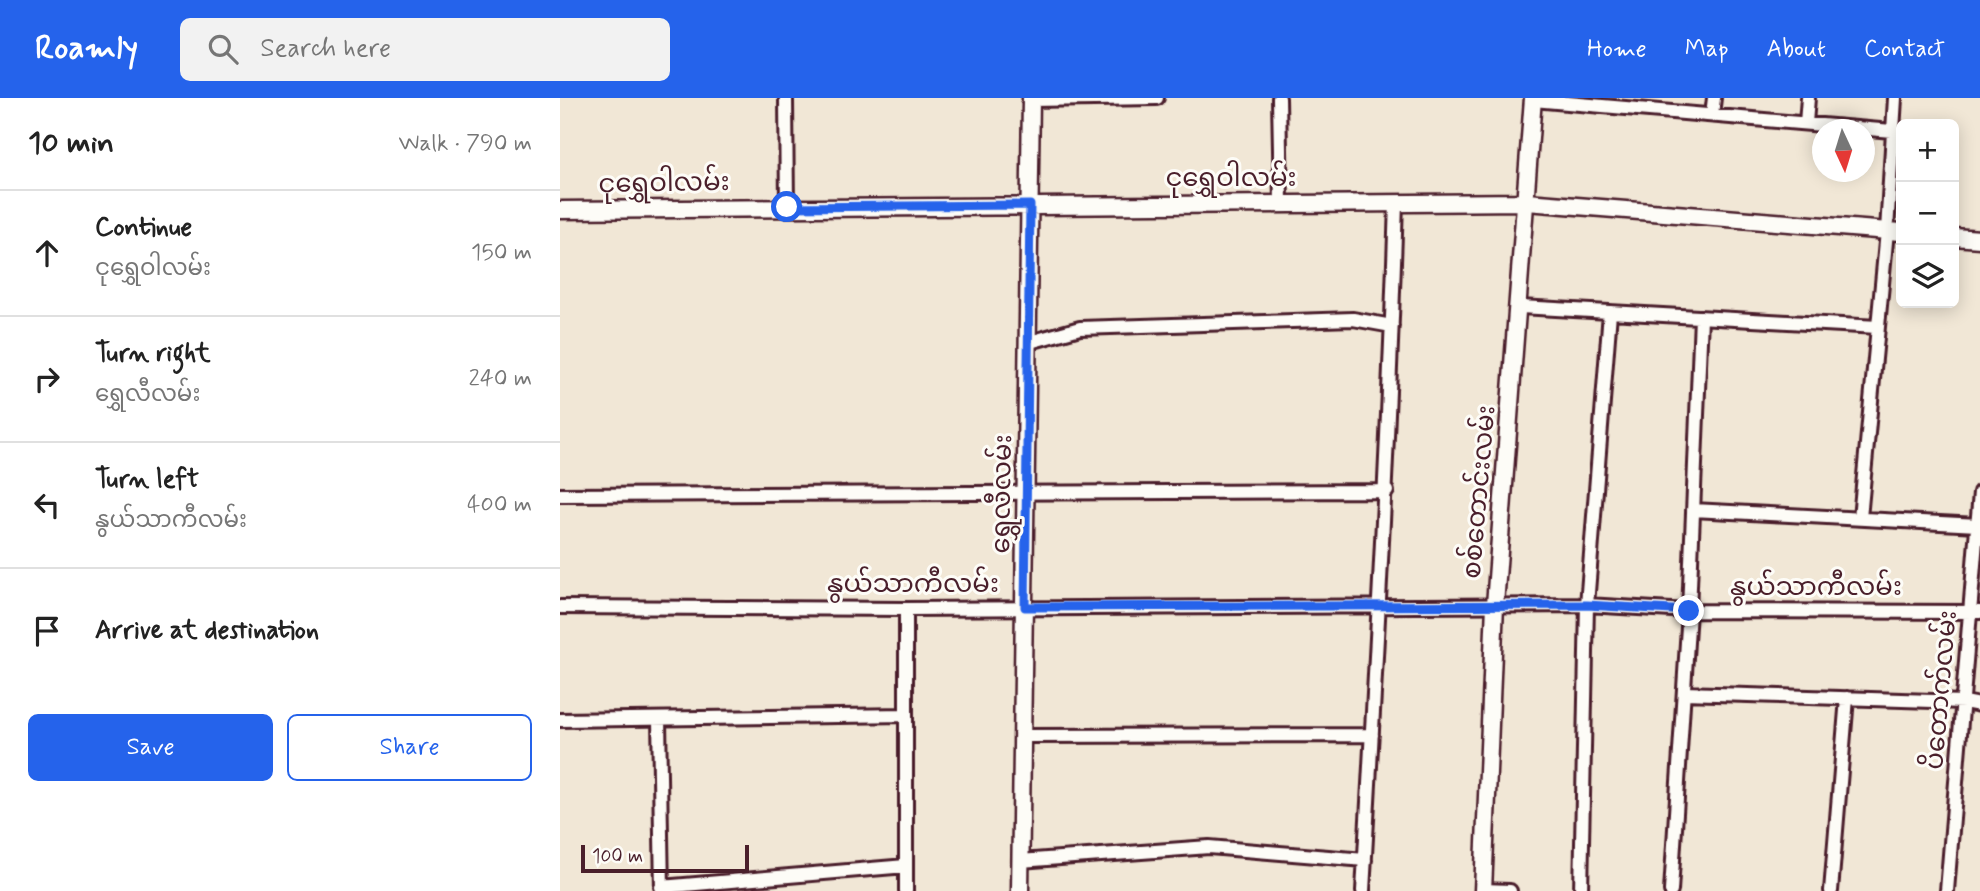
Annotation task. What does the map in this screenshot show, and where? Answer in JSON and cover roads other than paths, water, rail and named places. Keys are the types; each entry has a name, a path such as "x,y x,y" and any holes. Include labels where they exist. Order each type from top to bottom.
{"street":[{"path":"786,98 787,207"},
{"path":"1031,99 1157,98"},
{"path":"1279,98 1281,203"},
{"path":"1712,116 1714,98"},
{"path":"1806,123 1808,98"},
{"path":"1860,518 1878,327 1894,232 1892,131 1895,98"},
{"name":"ရွှေလီလမ်း","path":"1020,891 1028,494 1031,99"},
{"path":"1533,99 1627,103 1712,116 1892,131"},
{"name":"စစ်တောင်းလမ်း","path":"1483,891 1495,605 1520,307 1533,99"},
{"path":"1363,891 1376,605 1387,491 1396,202"},
{"name":"ငုရွှေဝါလမ်း","path":"560,210 1527,202 1894,232"},
{"path":"1959,237 1980,239"},
{"path":"1520,307 1878,327"},
{"path":"1581,891 1587,605 1610,312"},
{"path":"1671,891 1689,611 1701,317"},
{"path":"1030,342 1080,328 1353,319 1392,326"},
{"path":"560,495 1387,491"},
{"name":"ပိတောက်လမ်း","path":"1947,891 1964,702 1976,611 1980,492"},
{"path":"1693,510 1978,525"},
{"name":"နွယ်သာကီလမ်း","path":"560,607 906,609 1587,605 1689,611 1976,611"},
{"path":"906,609 906,891"},
{"path":"1684,693 1964,702 1980,705"},
{"path":"1831,891 1847,698"},
{"path":"560,720 906,715"},
{"path":"659,719 662,889 906,866"},
{"path":"1024,736 1372,735"},
{"path":"1020,861 1209,847 1365,860"},
{"path":"1483,891 1510,891"}]}
